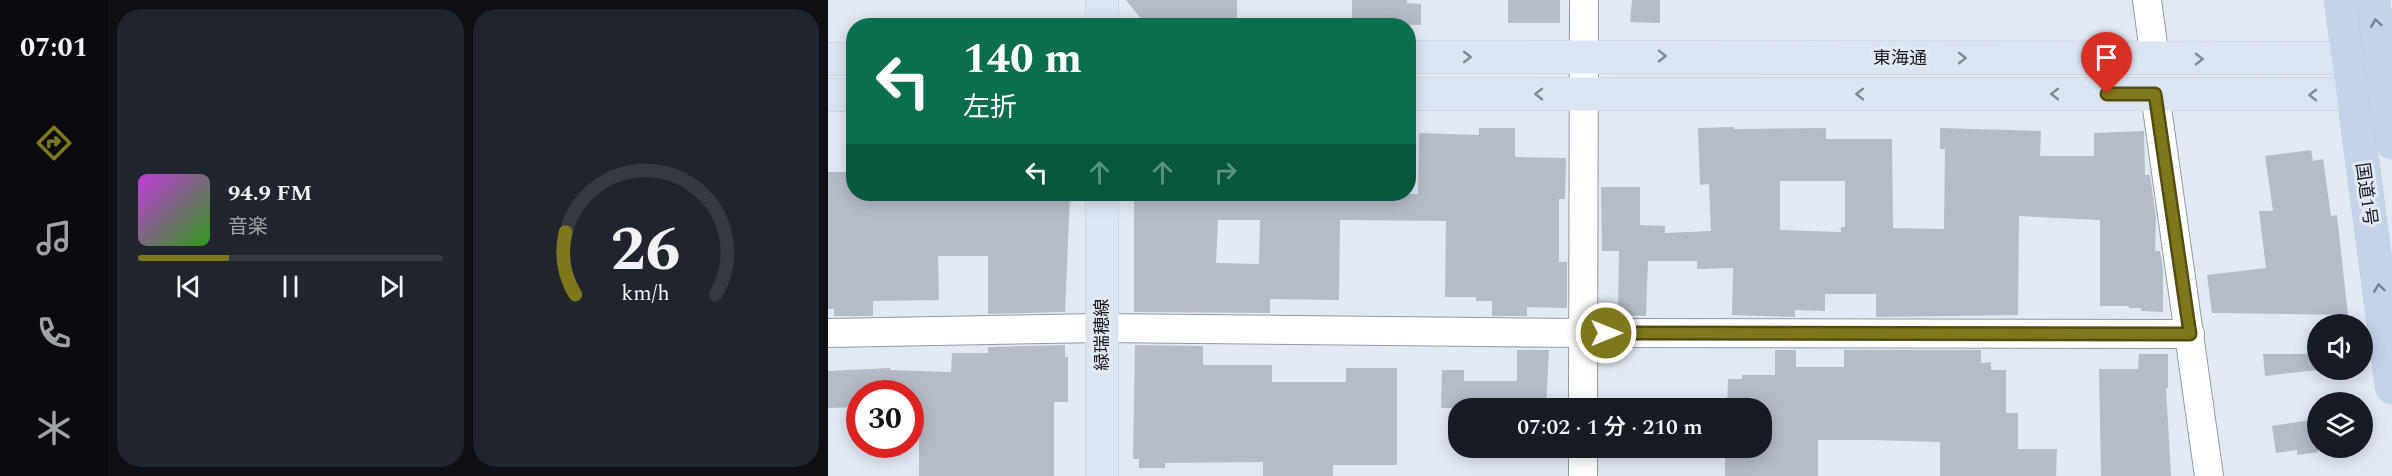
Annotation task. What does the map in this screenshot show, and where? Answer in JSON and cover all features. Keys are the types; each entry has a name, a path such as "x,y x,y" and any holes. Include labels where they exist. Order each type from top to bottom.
{"highway":[{"name":"国道1号","path":"2341,0 2392,387"},
{"path":"2347,47 2355,0"},
{"path":"2373,0 2392,143"}],"main road":[{"path":"1102,0 1102,18"},
{"name":"東海通","path":"1416,57 2155,59 2347,47 2392,57"},
{"path":"828,59 846,59"},
{"name":"東海通","path":"1416,94 2392,94"},
{"path":"828,95 846,95"},
{"name":"緑瑞穂線","path":"1102,201 1102,476"}],"street":[{"path":"1583,398 1584,0"},
{"path":"2147,0 2155,59"},
{"path":"2155,94 2209,476"},
{"path":"828,333 1101,328 1583,333 2190,334"},
{"path":"1582,458 1582,476"}],"building":[{"path":"1126,0 1237,0 1237,18 1140,18"},
{"path":"1352,0 1407,0 1407,3 1421,4 1421,25 1416,25 1416,18 1352,18"},
{"path":"1508,0 1560,0 1560,23 1508,23"},
{"path":"1632,0 1660,0 1660,23 1630,22"},
{"path":"1479,128 1515,128 1515,157 1566,158 1565,199 1559,199 1559,262 1567,262 1567,308 1527,307 1527,316 1492,316 1492,301 1476,301 1476,297 1445,297 1446,221 1340,220 1339,300 1270,299 1270,313 1134,312 1134,201 1416,201 1419,133 1479,135","holes":["1218,220 1260,220 1259,264 1216,263"]},
{"path":"1698,128 1826,128 1826,139 1892,139 1893,228 1944,229 1945,149 1940,149 1940,128 2041,131 2040,156 2094,156 2094,133 2144,131 2145,175 2150,175 2156,218 2155,251 2160,251 2163,269 2163,312 2141,311 2141,308 2129,308 2129,306 2100,306 2100,220 2019,216 2018,315 1876,317 1876,294 1825,294 1825,311 1795,310 1795,317 1732,315 1733,268 1697,269 1697,261 1648,261 1646,316 1618,315 1619,251 1602,251 1601,187 1640,187 1640,225 1665,226 1665,233 1711,231 1709,184 1700,185","holes":["1780,181 1845,181 1845,227 1841,227 1841,232 1780,230"]},
{"path":"2311,150 2313,161 2323,159 2331,216 2337,215 2348,314 2212,313 2207,275 2266,268 2259,211 2273,211 2265,156"},
{"path":"828,172 846,172 846,201 1070,201 1065,312 988,314 988,256 938,256 939,300 873,301 873,316 834,316 834,309 828,309"},
{"path":"1065,345 1065,357 1068,357 1068,402 1054,402 1054,476 919,476 919,458 924,458 924,380 846,380 846,407 828,408 828,371 890,368 890,370 951,372 952,353 988,353 988,347"},
{"path":"1135,345 1203,346 1203,365 1272,365 1272,382 1346,382 1346,368 1397,368 1397,465 1333,465 1333,476 1263,476 1263,462 1165,463 1165,468 1139,468 1139,459 1133,459"},
{"path":"1517,350 1549,350 1547,398 1448,398 1448,408 1441,408 1442,370 1464,370 1464,381 1517,381"},
{"path":"1775,350 1796,350 1796,367 1844,367 1844,350 1981,350 1981,363 1991,362 1991,370 2006,370 2006,413 2018,413 2018,449 2057,449 2056,476 1940,476 1940,442 1818,440 1818,476 1725,476 1725,458 1772,458 1772,398 1727,398 1728,379 1742,379 1742,375 1775,375"},
{"path":"2139,354 2168,354 2168,388 2166,388 2171,476 2101,476 2099,369 2138,369"},
{"path":"2263,354 2307,354 2307,371 2265,376"},
{"path":"2307,421 2307,454 2297,455 2297,450 2276,453 2272,426"}],"route":[{"path":"1606,333 2190,334 2155,94 2107,94"}]}
